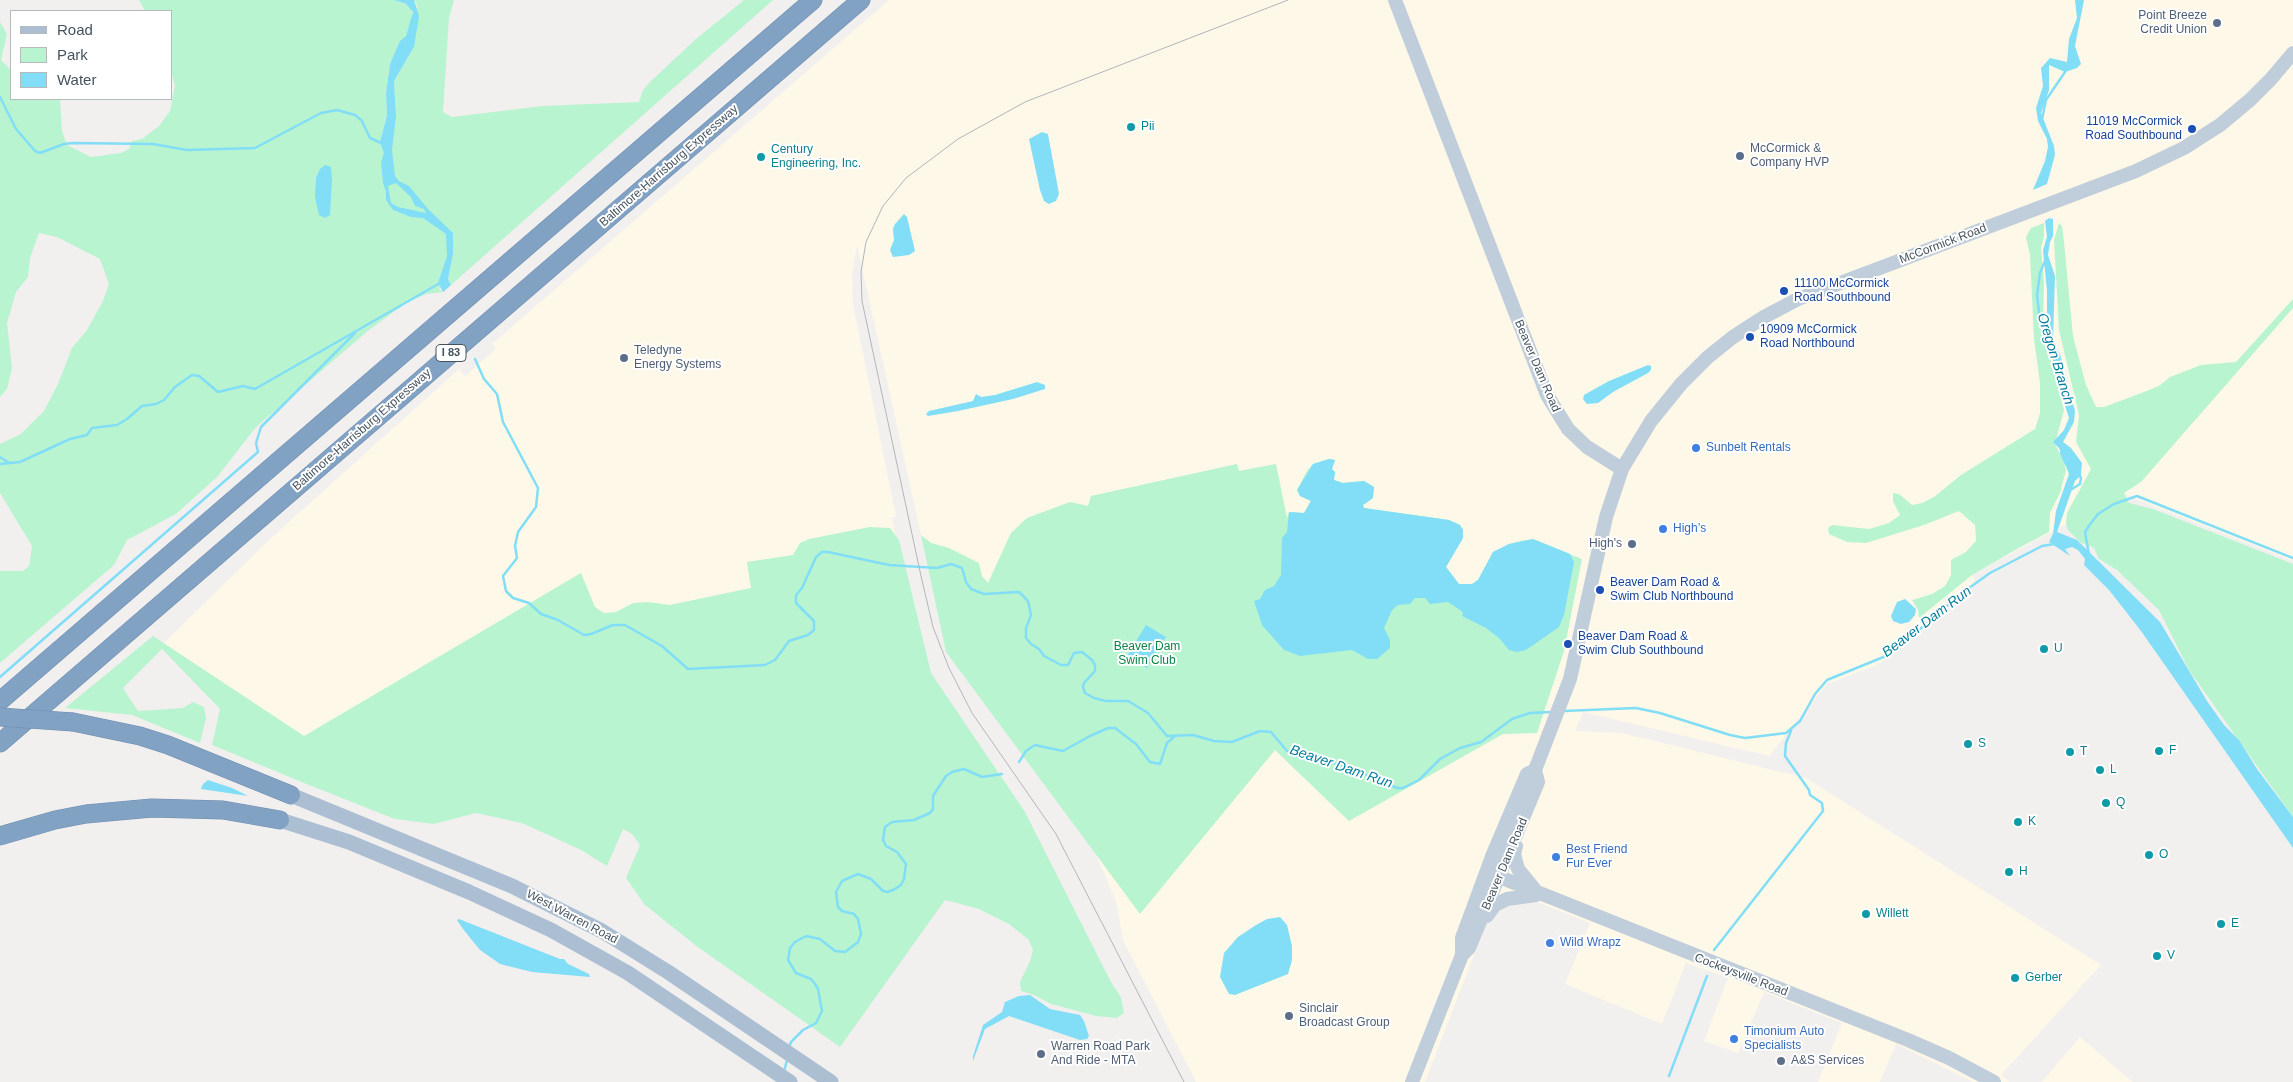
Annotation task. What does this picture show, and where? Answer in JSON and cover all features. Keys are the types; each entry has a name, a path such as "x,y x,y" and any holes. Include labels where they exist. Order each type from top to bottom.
{"highway":[{"name":"I 83","path":"0,701 812,0"},
{"name":"Baltimore-Harrisburg Expressway","path":"0,743 861,0"},
{"path":"0,717 74,722 131,734 168,745 291,795"},
{"path":"0,836 55,820 86,814 152,808 223,810 280,820"}],"main road":[{"name":"Beaver Dam Road","path":"1395,0 1547,395 1568,429 1587,447 1622,470 1606,517 1576,652 1564,695 1535,770 1538,782 1500,878 1469,948 1462,955"},
{"name":"McCormick Road","path":"1622,470 1651,421 1681,384 1720,348 1764,317 1798,299 2162,159 2202,138 2236,112 2260,90 2293,53"},
{"name":"Beaver Dam Road","path":"1412,1082 1462,955 1462,938 1486,872 1527,774 1535,770"},
{"name":"West Warren Road","path":"291,795 480,872 562,910 638,953 831,1082"},
{"name":"West Warren Road","path":"280,820 349,842 477,896 551,930 620,968 790,1082"},
{"path":"1519,830 1514,854 1516,861 1526,881 1539,894"},
{"name":"Cockeysville Road","path":"1486,872 1908,1040 1949,1058 1994,1082"},
{"path":"1478,926 1495,905 1502,901 1518,896 1539,894"}],"shaded area":[{"path":"889,0 2293,0 2293,561 2123,494 1972,574 1975,582 1886,659 1875,666 1827,684 1769,756 1583,712 1575,731 1622,733 1806,778 2101,965 2001,1075 2010,1082 1973,1082 1896,1044 1880,1082 1818,1082 1842,1023 1764,992 1738,1053 1704,1041 1728,978 1686,963 1662,1024 1565,984 1590,923 1535,901 1507,902 1486,924 1425,1082 1196,1082 1123,940 1116,901 1094,850 1140,913 1275,750 1349,821 1503,734 1537,733 1582,560 1533,539 1521,541 1509,544 1493,552 1478,580 1472,584 1459,584 1445,567 1463,538 1460,525 1449,520 1363,508 1363,505 1369,502 1364,481 1343,483 1334,480 1329,459 1313,464 1307,471 1300,496 1311,500 1304,513 1287,520 1276,464 1239,471 1237,464 1091,496 1088,506 1070,502 1027,518 1011,533 988,583 949,548 931,543 921,535 857,245 852,276 853,305 896,516 892,518 896,539 747,562 751,588 578,624 311,757 163,644 269,540 459,369 465,376 496,349 492,344"},
{"path":"2080,1037 2121,1072 2133,1082 2042,1082"}],"green space":[{"path":"139,0 394,0 411,7 413,17 406,36 390,64 386,93 387,115 382,134 396,116 394,81 413,49 417,5 414,0 454,0 449,18 443,112 452,117 542,106 639,102 643,90 652,80 696,39 744,0 773,0 451,285 448,279 449,272 439,289 443,292 426,294 406,303 369,330 256,427 218,476 176,514 127,540 114,565 0,663 0,571 23,571 29,566 32,546 0,493 0,444 21,434 44,411 58,384 72,348 87,330 103,301 109,284 100,259 57,237 39,233 30,258 28,277 16,292 7,323 12,368 7,389 0,397 0,22 7,34 1,60 10,69 10,100 60,100 62,131 67,145 91,157 121,153 129,149 132,141 142,139 159,126 170,111 175,86 172,75 172,10 144,10"},
{"path":"2044,223 2044,236 2041,248 2044,281 2043,332 2064,410 2055,444 2066,470 2060,493 2050,513 2049,532 1972,575 1919,618 1918,610 1912,600 1932,594 1945,586 1951,575 1951,560 1966,552 1976,541 1975,525 1959,511 1924,525 1866,543 1847,542 1829,534 1828,528 1832,525 1869,529 1889,523 1900,515 1893,501 1893,493 1899,494 1912,505 1922,503 1934,497 1961,475 2035,429 2040,413 2040,383 2034,339 2030,255 2026,237 2031,228"},
{"path":"2059,223 2062,226 2064,242 2073,336 2086,385 2096,407 2104,407 2159,386 2170,377 2201,365 2236,362 2293,299 2293,308 2141,482 2124,493 2129,503 2153,509 2293,564 2293,817 2189,670 2159,610 2117,570 2099,559 2094,548 2080,542 2068,530 2066,524 2067,513 2091,469 2076,442 2079,415 2059,330 2054,240"},
{"name":"Beaver Dam Swim Club","path":"1329,459 1335,460 1332,469 1335,472 1334,480 1343,483 1364,481 1374,487 1373,498 1363,505 1364,508 1449,520 1460,525 1463,530 1463,538 1446,567 1459,584 1472,584 1478,580 1493,552 1509,544 1521,541 1533,539 1582,559 1564,651 1537,733 1503,734 1349,821 1275,750 1140,914 946,652 921,535 931,543 949,548 979,563 982,576 988,583 1011,533 1027,518 1070,502 1088,506 1091,496 1237,464 1239,471 1276,464 1287,518 1289,512 1304,513 1311,501 1300,496 1297,490 1307,471 1313,464"},
{"path":"870,527 890,528 899,540 931,673 1025,812 1111,982 1121,997 1124,1013 1117,1018 1096,1016 1051,1004 1021,991 1020,982 1033,950 1029,940 1009,924 979,909 945,900 840,1047 695,945 644,904 626,878 640,845 632,834 623,829 607,866 581,850 522,823 476,813 434,824 395,819 212,745 220,709 162,649 123,688 138,711 183,708 193,702 204,707 206,718 200,743 132,715 65,708 153,636 304,736 581,573 595,607 604,613 616,612 633,603 648,602 670,605 751,588 747,562 793,555 800,543 809,539"}],"water":[{"path":"394,0 414,0 419,16 414,47 394,81 396,116 392,150 395,176 399,181 409,186 428,209 453,233 453,253 448,279 451,285 443,292 438,283 447,256 446,234 423,218 411,217 393,210 386,200 383,183 381,162 384,153 380,142 387,115 386,93 390,64 400,41 406,36 413,12 406,4","holes":["396,183 411,197 415,206 424,209 426,213 398,207 391,203 388,186"]},
{"path":"2075,0 2084,0 2075,46 2081,64 2077,68 2065,72 2049,65 2049,90 2041,113 2054,146 2055,155 2047,184 2033,190 2045,161 2048,147 2047,139 2038,121 2036,108 2043,86 2041,68 2050,58 2067,62 2069,39 2077,18"},
{"path":"1042,132 1048,134 1059,194 1056,201 1049,204 1044,201 1040,190 1029,139"},
{"path":"325,165 331,167 332,180 330,215 325,218 319,215 315,197 316,178 320,169"},
{"path":"904,214 907,217 915,251 909,255 893,257 890,250 894,240 893,229"},
{"path":"2049,218 2053,219 2053,236 2048,255 2055,276 2053,340 2060,354 2075,411 2074,422 2063,442 2071,448 2082,463 2081,475 2075,481 2057,532 2077,540 2160,622 2207,701 2224,725 2239,740 2257,769 2293,817 2293,848 2141,631 2109,590 2084,565 2085,559 2078,550 2072,547 2065,549 2070,556 2049,542 2053,534 2056,511 2069,474 2059,448 2053,442 2064,430 2069,418 2047,336 2047,291 2043,250 2047,237 2045,221"},
{"path":"1648,365 1651,366 1651,370 1648,373 1613,392 1598,403 1587,404 1583,399 1584,395 1609,381"},
{"path":"1037,382 1045,385 1045,389 1013,399 958,411 928,416 926,414 929,411 973,401 976,394 981,397 995,395"},
{"path":"1329,459 1335,460 1332,469 1335,472 1334,480 1343,483 1364,481 1374,487 1373,498 1363,505 1364,508 1449,520 1460,525 1463,530 1463,538 1446,567 1459,584 1472,584 1478,580 1493,552 1509,544 1533,539 1570,554 1574,562 1564,615 1559,627 1526,650 1517,652 1509,650 1499,638 1486,628 1462,616 1463,612 1448,602 1430,604 1425,598 1415,598 1410,604 1398,605 1392,610 1384,628 1390,640 1390,648 1377,659 1368,659 1352,650 1300,656 1284,650 1262,625 1254,601 1260,599 1265,590 1274,586 1281,575 1282,538 1287,532 1289,512 1304,513 1311,501 1300,496 1297,490 1313,464"},
{"path":"1905,599 1916,609 1915,615 1909,622 1901,624 1893,621 1891,616 1897,602"},
{"path":"1146,625 1166,637 1147,668 1127,656"},
{"path":"208,780 232,788 248,796 201,789"},
{"path":"1280,917 1287,925 1292,946 1292,960 1288,974 1235,995 1229,994 1220,977 1224,953 1238,937 1256,925 1267,919"},
{"path":"459,919 564,959 568,964 589,974 590,977 532,972 500,964 480,950 463,929 457,920"},
{"path":"1030,995 1050,1009 1080,1015 1089,1036 1087,1039 1080,1040 1009,1016 985,1029 973,1061 983,1025 1002,1012 1005,1002 1019,996"}],"waterway":[{"name":"Oregon Branch","path":"2080,13 2082,0"},
{"name":"Oregon Branch","path":"2042,119 2046,100 2067,69"},
{"path":"0,97 16,129 35,151 40,153 64,144 73,143 153,144 187,150 255,148 321,113 337,110 355,115 362,121 370,138 381,143"},
{"name":"Oregon Branch","path":"2045,261 2040,273 2037,295 2039,313 2048,340"},
{"path":"0,464 20,462 70,439 87,435 92,428 117,425 142,406 156,404 164,400 175,387 192,375 199,376 218,392 243,386 255,389 440,283"},
{"path":"0,677 258,452 256,443 261,427 355,333"},
{"name":"Beaver Dam Run","path":"475,359 484,379 497,394 503,422 538,488 536,507 518,532 515,546 517,558 503,576 506,591 513,598 529,603 541,614 558,620 584,635 613,625 625,625 662,646 688,669 765,665 775,660 789,641 808,635 814,630 814,621 796,603 796,595 802,588 816,557 822,552 828,552 889,565 937,568 951,564 962,568 966,582 971,589 984,594 1019,592 1028,601 1031,615 1026,628 1026,638 1031,644 1039,649 1044,656 1061,665 1068,665 1074,653 1082,652 1095,665 1095,671 1084,683 1085,693 1106,701 1128,701 1148,713 1167,736 1193,735 1214,741 1232,742 1260,731 1271,732 1287,751 1348,767 1397,788 1403,788 1419,780 1440,759 1460,748 1481,742 1512,719 1530,713 1551,712"},
{"name":"Oregon Branch","path":"2061,453 2066,464 2078,472 2081,478 2080,484 2072,489"},
{"path":"0,457 9,463"},
{"path":"2089,555 2085,532 2098,514 2114,504 2137,496 2293,558"},
{"name":"Beaver Dam Run","path":"1564,711 1636,708 1660,713 1745,738 1786,733 1800,721 1815,694 1827,680 1886,656 1962,593 1990,573 2042,546 2054,544"},
{"path":"1019,762 1026,751 1035,745 1063,751 1108,728 1115,728 1136,744 1150,762 1160,764 1167,743 1174,737"},
{"path":"1714,950 1823,811 1822,803 1810,795 1809,790 1785,756 1786,743 1791,731"},
{"path":"789,1047 791,1042 803,1030 816,1023 822,1011 818,989 815,984 811,979 796,973 788,960 790,948 795,942 806,936 820,939 835,951 845,952 858,942 861,934 858,919 854,914 842,911 838,907 836,892 842,881 858,874 871,879 883,891 888,892 901,885 904,879 906,864 897,852 886,846 883,840 885,827 892,822 914,820 930,813 933,809 933,796 946,776 952,772 964,769 982,777 1002,774"},
{"path":"1669,1076 1707,976"},
{"path":"784,1072 787,1060"}],"tram line":[{"path":"1184,1082 1056,834 972,713 949,668 933,627 921,576 862,301 861,272 866,242 883,206 906,178 958,139 1025,102 1288,0"}],"place":[{"name":"Point Breeze Credit Union","path":"2217,23"},
{"name":"Pii","path":"1131,127"},
{"name":"11019 McCormick Road Southbound","path":"2192,129"},
{"name":"McCormick & Company HVP","path":"1740,156"},
{"name":"Century Engineering, Inc.","path":"761,157"},
{"name":"11100 McCormick Road Southbound","path":"1784,291"},
{"name":"10909 McCormick Road Northbound","path":"1750,337"},
{"name":"Teledyne Energy Systems","path":"624,358"},
{"name":"Sunbelt Rentals","path":"1696,448"},
{"name":"High’s","path":"1663,529"},
{"name":"High's","path":"1632,544"},
{"name":"Beaver Dam Road & Swim Club Northbound","path":"1600,590"},
{"name":"Beaver Dam Road & Swim Club Southbound","path":"1568,644"},
{"name":"U","path":"2044,649"},
{"name":"S","path":"1968,744"},
{"name":"F","path":"2159,751"},
{"name":"T","path":"2070,752"},
{"name":"L","path":"2100,770"},
{"name":"Q","path":"2106,803"},
{"name":"K","path":"2018,822"},
{"name":"O","path":"2149,855"},
{"name":"Best Friend Fur Ever","path":"1556,857"},
{"name":"H","path":"2009,872"},
{"name":"Willett","path":"1866,914"},
{"name":"E","path":"2221,924"},
{"name":"Wild Wrapz","path":"1550,943"},
{"name":"V","path":"2157,956"},
{"name":"Gerber","path":"2015,978"},
{"name":"Sinclair Broadcast Group","path":"1289,1016"},
{"name":"Timonium Auto Specialists","path":"1734,1039"},
{"name":"Warren Road Park And Ride - MTA","path":"1041,1054"},
{"name":"A&S Services","path":"1781,1061"}]}
